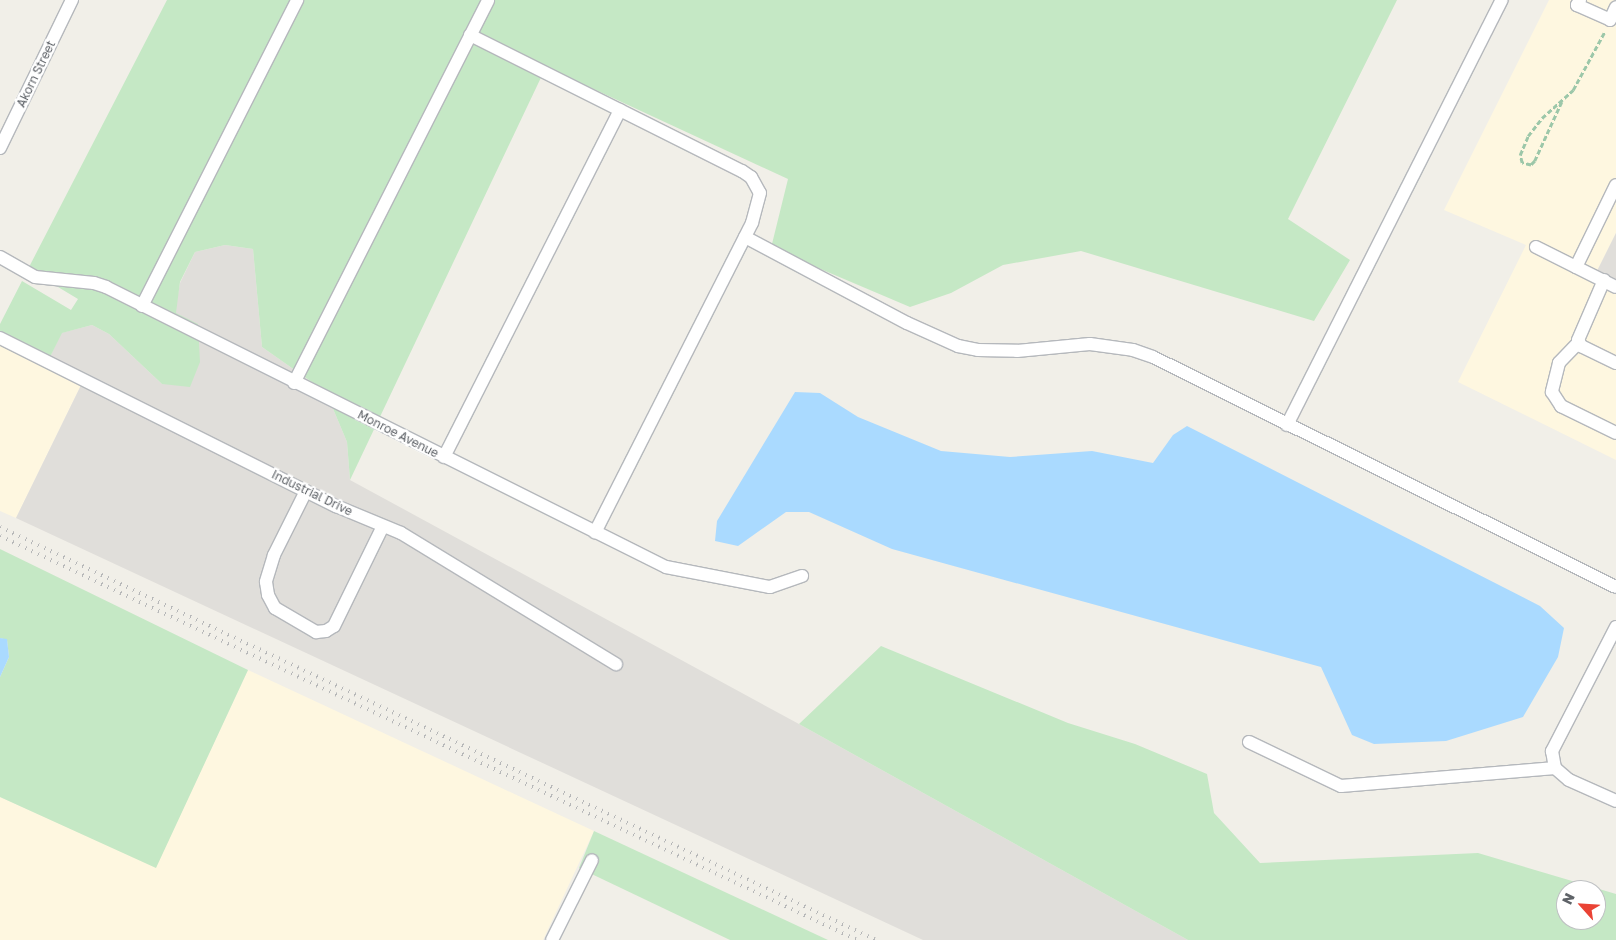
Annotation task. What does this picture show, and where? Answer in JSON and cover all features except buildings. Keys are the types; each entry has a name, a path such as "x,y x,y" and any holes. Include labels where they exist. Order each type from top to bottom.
{"street":[{"name":"Akorn Street","path":"0,148 72,0"},
{"path":"142,306 297,0"},
{"path":"294,383 488,0"},
{"path":"1287,425 1502,0"},
{"path":"1580,0 1577,5 1610,20 1616,8"},
{"path":"470,35 751,177 760,193 759,203 745,237 595,532"},
{"path":"444,457 620,110"},
{"path":"1576,267 1616,185"},
{"path":"745,237 907,323 958,346 994,352 1090,344 1133,350 1616,587"},
{"path":"1536,248 1616,287"},
{"name":"Monroe Avenue","path":"0,257 35,276 94,283 666,568 707,578 770,587 802,576"},
{"path":"1579,342 1578,336 1604,280"},
{"name":"Industrial Drive","path":"0,338 306,491 383,526 616,664"},
{"path":"1579,342 1616,363"},
{"path":"1579,342 1559,363 1552,392 1561,406 1616,433"},
{"path":"306,491 274,555 266,582 268,595 275,608 316,632 326,631 334,626 383,526"},
{"path":"1616,627 1552,751 1555,768 1569,780 1616,800"},
{"path":"1249,742 1341,786 1555,768"},
{"path":"552,940 592,860"}],"path":[{"path":"1562,102 1536,161 1531,165 1522,163 1520,155 1528,136 1542,118 1562,102 1573,90 1610,20"}],"shaded area":[{"path":"1549,0 1616,0 1616,233 1596,273 1616,283 1616,460 1458,382 1526,245 1444,210"},
{"path":"1616,233 1616,283 1596,273"},
{"path":"225,245 253,249 262,347 326,392 347,442 350,480 799,724 1188,940 923,940 16,518 85,377 49,359 61,333 92,325 109,334 162,384 180,283 195,252"},
{"path":"0,333 85,377 16,518 0,511"},
{"path":"248,670 594,831 543,940 0,940 0,797 156,867"}],"green space":[{"path":"167,0 1397,0 1288,219 1350,260 1314,321 1081,251 1003,265 951,293 910,307 771,248 788,179 546,67 350,480 347,442 326,392 262,347 253,249 225,245 195,252 180,282 176,313 198,324 200,362 190,387 162,384 109,334 92,325 62,333 49,359 0,333 0,324 22,281 71,310 78,299 28,269"},
{"path":"0,549 248,670 156,868 0,797 0,677 9,657 7,640 0,638"},
{"path":"881,646 1068,723 1135,744 1207,774 1214,813 1260,863 1478,853 1569,880 1556,880 1556,930 1606,930 1606,891 1616,894 1616,940 1188,940 799,724"},
{"path":"594,831 828,940 730,940 579,868"}],"water":[{"path":"795,392 820,393 858,417 941,451 1010,457 1092,451 1153,463 1173,435 1187,426 1540,606 1564,628 1558,657 1523,717 1446,741 1374,744 1352,735 1321,667 892,549 809,512 786,512 738,546 715,541 717,521"},
{"path":"0,638 7,639 9,657 0,677"}],"railway":[{"path":"0,527 876,940"},
{"path":"0,536 857,940"}]}
